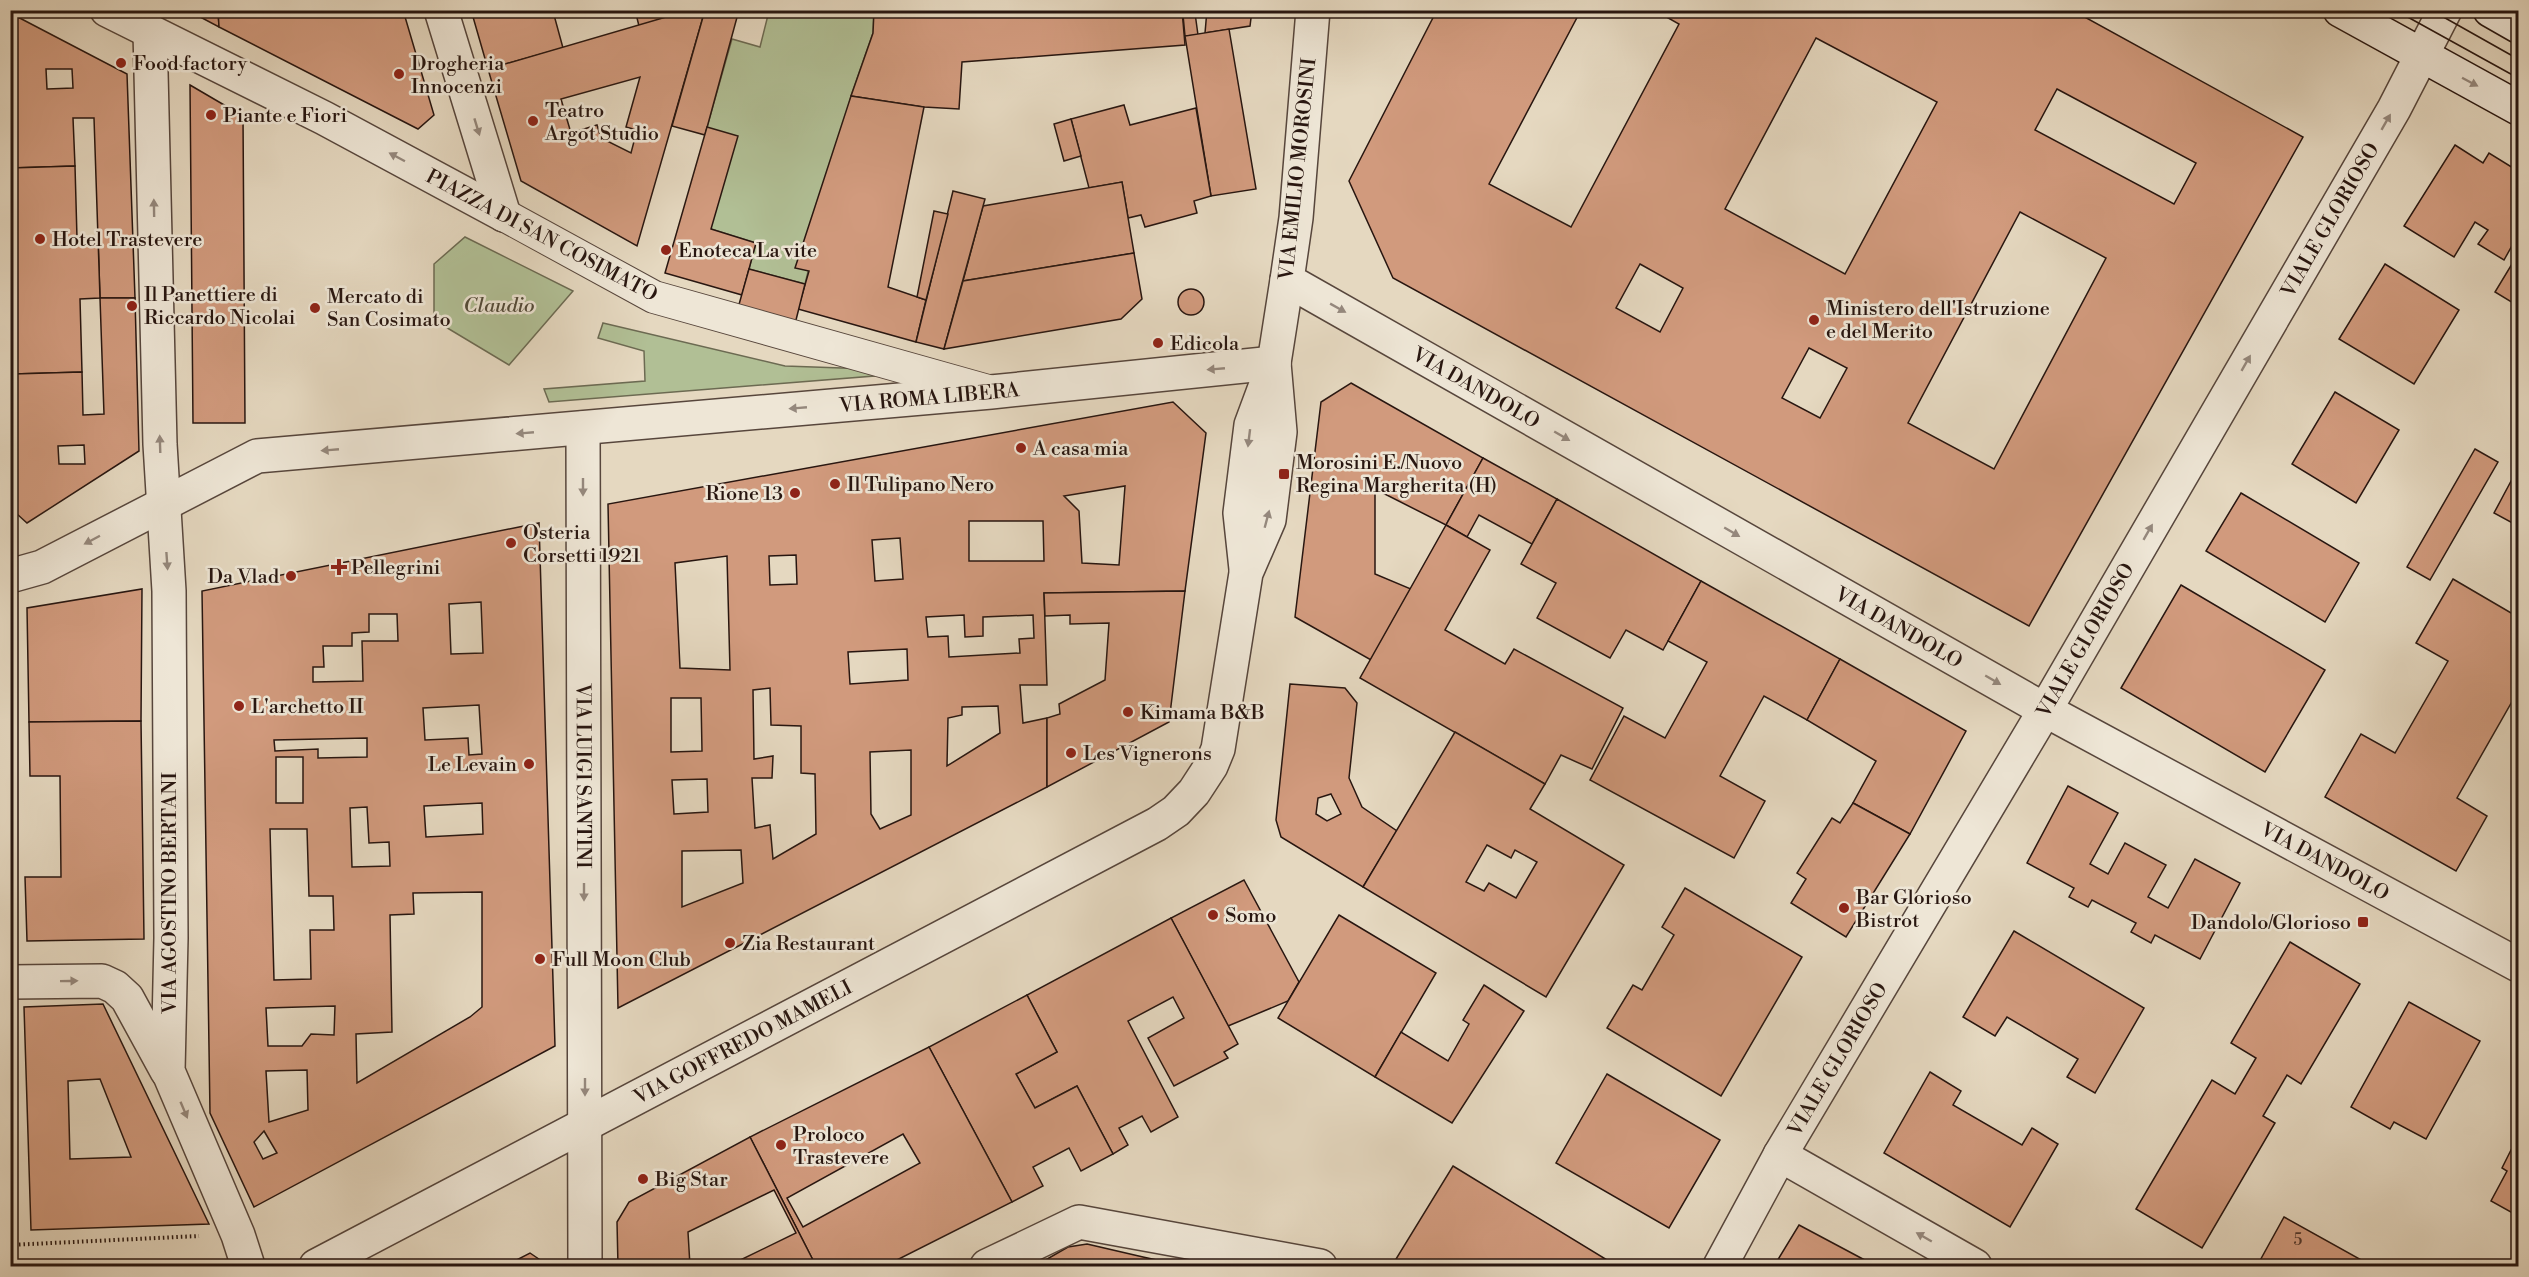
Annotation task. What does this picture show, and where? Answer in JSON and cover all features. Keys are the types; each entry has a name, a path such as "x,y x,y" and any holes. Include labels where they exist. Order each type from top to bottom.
{"street":[{"name":"PIAZZA DI SAN COSIMATO","path":"107,10 324,118 654,297 991,392"},
{"path":"441,10 504,215"},
{"name":"VIA EMILIO MOROSINI","path":"1168,817 1186,801 1203,780 1218,749 1246,573 1269,520 1280,432 1274,363 1296,218 1313,10"},
{"path":"2340,10 2518,108"},
{"name":"VIALE GLORIOSO","path":"1720,1266 1780,1155 2045,710 2394,109 2445,10"},
{"path":"2490,10 2518,26"},
{"path":"150,31 163,503"},
{"name":"VIA DANDOLO","path":"1287,280 2045,710 2518,965"},
{"name":"VIA ROMA LIBERA","path":"583,428 991,392 1274,363"},
{"path":"10,576 42,567 257,456 583,428"},
{"name":"VIA LUIGI SANTINI","path":"583,428 585,1266"},
{"name":"VIA AGOSTINO BERTANI","path":"163,503 169,603 171,938 168,1071 238,1235 248,1266"},
{"name":"VIA GOFFREDO MAMELI","path":"316,1266 1168,817"},
{"path":"10,982 102,981 115,987 127,998 168,1071"},
{"path":"1780,1155 1975,1266"},
{"path":"987,1266 1079,1222 1304,1265"}],"path":[{"path":"10,1245 238,1235"}],"green space":[{"path":"769,11 874,11 873,33 851,96 805,284 749,269 756,243 711,229 707,127 732,39 760,47"},
{"name":"Claudio","path":"465,237 573,291 509,365 434,320 434,264"},
{"path":"603,323 785,366 870,369 874,376 549,402 544,389 645,381 644,351 598,338"}],"building":[{"path":"187,10 218,10 219,27"},
{"path":"218,10 403,10 434,115 418,129 219,27"},
{"path":"471,10 569,10 554,15 563,48 488,69"},
{"path":"635,10 690,10 639,26"},
{"path":"690,10 705,10 637,246 521,181 488,69","holes":["640,77 626,127 637,130 631,153 601,138 597,125 571,133 561,99"]},
{"path":"705,10 739,10 705,135 672,126"},
{"path":"874,10 1182,10 1185,45 962,62 959,109 924,107 851,96 873,33"},
{"path":"1207,10 1252,10 1250,26 1205,33"},
{"name":"Ministero dell'Istruzione e del Merito","path":"1437,10 1581,10 1489,184 1571,227 1679,24 1654,10 2072,10 2303,137 2029,626 1393,278 1349,181","holes":["1816,38 1937,102 1845,274 1725,209","2057,89 2196,163 2174,204 2035,130","2020,212 2106,258 1994,469 1908,423","1640,264 1683,288 1660,332 1616,308","1809,348 1847,368 1820,418 1782,398"]},
{"path":"1195,13 1198,35 1185,36 1183,15"},
{"path":"12,14 127,74 135,298 100,298 94,118 73,118 75,166 10,168","holes":["46,69 72,69 73,88 47,89"]},
{"path":"1229,29 1256,189 1211,196 1185,36"},
{"path":"190,85 243,116 245,423 193,423"},
{"path":"851,96 924,107 888,287 926,300 916,342 798,309 809,271 795,268"},
{"path":"1124,105 1130,125 1196,108 1211,196 1194,201 1197,213 1145,227 1141,215 1128,218 1122,182 1089,188 1071,119"},
{"path":"1071,119 1081,156 1064,161 1054,124"},
{"path":"707,127 738,136 711,229 756,243 742,295 665,273"},
{"path":"2455,145 2483,163 2489,153 2518,171 2518,248 2513,244 2504,260 2478,244 2488,230 2475,222 2454,257 2404,226"},
{"path":"75,166 77,238 98,237 100,298 80,299 82,372 13,374 10,168"},
{"path":"1122,182 1134,253 963,281 983,206"},
{"path":"953,191 985,199 944,349 916,342"},
{"path":"934,211 948,214 926,300 917,297"},
{"path":"1134,253 1142,299 1121,319 944,349 963,281"},
{"path":"2518,254 2518,306 2495,292"},
{"path":"2385,264 2459,310 2414,384 2339,339"},
{"path":"749,269 805,284 795,324 738,308"},
{"path":"1191,289 1200,293 1204,302 1200,311 1191,315 1182,311 1178,302 1182,293"},
{"path":"100,298 135,298 139,451 27,523 17,514 13,374 82,372 83,415 104,414","holes":["84,445 85,464 59,464 58,446"]},
{"path":"1351,383 1483,458 1446,525 1375,489 1375,574 1411,589 1371,660 1295,617 1321,402"},
{"path":"2335,392 2399,430 2356,503 2292,464"},
{"path":"1173,402 1206,433 1185,591 1044,593 1047,685 1020,685 1023,723 1047,718 1047,787 618,1008 608,504","holes":["1125,486 1119,565 1082,563 1079,511 1064,496","969,521 1043,521 1044,561 969,561","900,538 903,579 875,581 872,540","796,555 797,584 770,585 769,556","727,556 730,670 680,668 675,563","964,615 965,637 983,636 983,617 1033,615 1034,638 1019,639 1020,653 949,657 948,636 928,637 926,617","907,649 908,680 850,684 848,652","770,688 771,725 801,726 801,773 815,774 816,834 773,859 770,825 755,828 752,778 772,778 773,756 754,759 753,690","671,698 701,698 702,751 671,752","998,706 1000,733 947,766 948,718 962,715 962,707","911,750 911,815 880,829 871,814 870,752","707,779 708,812 674,814 672,780","741,850 743,883 682,907 682,851"]},
{"path":"2475,449 2498,462 2430,580 2407,567"},
{"path":"1483,458 1557,499 1532,544 1479,515 1467,537 1446,525"},
{"path":"2518,468 2518,526 2494,513"},
{"path":"2241,493 2359,563 2325,622 2206,551"},
{"path":"1557,499 1701,581 1663,650 1626,630 1610,658 1537,618 1556,583 1521,564"},
{"path":"539,523 555,1046 254,1207 210,1113 202,591","holes":["481,602 483,653 451,654 449,604","369,614 397,614 398,641 362,641 363,681 313,682 313,667 324,667 323,646 352,646 352,633 369,632","479,705 482,754 469,755 468,738 425,740 423,708","367,738 367,757 318,758 318,749 275,751 274,740","276,757 303,757 303,803 276,803","482,803 483,834 426,837 424,806","367,807 369,843 389,842 390,866 352,867 350,808","270,829 307,829 309,896 333,896 334,930 310,930 311,979 274,980","482,892 482,1007 470,1017 357,1083 356,1034 392,1032 390,915 414,914 413,893","335,1006 334,1035 311,1034 302,1046 268,1046 266,1008","307,1070 308,1110 269,1122 266,1071","264,1131 277,1153 263,1159 254,1142"]},
{"path":"1446,525 1490,550 1445,630 1505,664 1514,649 1623,708 1592,769 1561,755 1545,784 1360,678"},
{"path":"2453,579 2518,617 2518,691 2457,798 2487,816 2456,871 2325,797 2361,734 2395,753 2448,661 2416,643"},
{"path":"1701,581 1840,659 1807,720 1764,696 1720,776 1765,801 1734,858 1590,780 1624,716 1665,738 1707,662 1668,641"},
{"path":"2181,585 2325,670 2265,772 2121,688"},
{"path":"142,589 141,721 29,722 27,608"},
{"path":"1185,591 1169,722 1047,787 1047,718 1060,714 1059,704 1105,680 1109,623 1070,624 1070,615 1045,616 1044,593"},
{"path":"1840,659 1966,731 1910,834 1853,803 1876,761 1807,720"},
{"path":"1290,684 1345,688 1357,703 1349,778 1362,807 1397,831 1363,887 1281,837 1276,820","holes":["1331,794 1341,814 1327,821 1316,814 1318,798"]},
{"path":"141,721 144,939 27,941 25,877 61,877 60,776 30,776 29,722"},
{"path":"1455,732 1545,784 1530,809 1624,865 1546,997 1363,887","holes":["1487,845 1511,858 1515,850 1537,862 1516,898 1489,883 1484,891 1466,882"]},
{"path":"2068,786 2118,813 2090,864 2108,874 2125,843 2166,865 2148,897 2168,908 2195,859 2240,883 2200,959 2155,935 2151,943 2131,932 2136,923 2092,900 2088,907 2069,897 2074,888 2027,863"},
{"path":"1853,803 1910,834 1846,937 1791,903 1806,879 1797,873 1832,818 1840,823"},
{"path":"1244,880 1299,982 1288,1001 1228,1026 1171,918"},
{"path":"1685,888 1802,957 1721,1096 1607,1028 1633,985 1642,990 1674,935 1662,927"},
{"path":"1339,915 1436,973 1375,1077 1278,1018"},
{"path":"1171,918 1238,1044 1224,1052 1228,1058 1174,1086 1148,1038 1184,1018 1173,997 1128,1021 1178,1117 1151,1132 1142,1116 1119,1128 1128,1145 1113,1154 1077,1086 1035,1108 1016,1074 1057,1052 1027,995"},
{"path":"2014,931 2144,1008 2095,1093 2067,1077 2078,1059 2007,1017 1995,1036 1963,1017"},
{"path":"2290,942 2360,984 2301,1084 2287,1075 2263,1116 2275,1123 2202,1248 2136,1209 2212,1080 2235,1094 2256,1058 2231,1043"},
{"path":"1484,985 1524,1011 1452,1123 1375,1077 1401,1032 1448,1061 1469,1024 1463,1020"},
{"path":"1027,995 1057,1052 1016,1074 1035,1108 1077,1086 1113,1154 1081,1171 1069,1148 1033,1167 1043,1186 1012,1202 929,1047"},
{"path":"2409,1002 2480,1041 2426,1139 2394,1122 2390,1129 2351,1107"},
{"path":"103,1004 209,1224 31,1230 24,1007","holes":["100,1079 131,1157 70,1159 68,1081"]},
{"path":"929,1047 1012,1202 885,1266 816,1266 750,1137","holes":["903,1134 920,1163 803,1227 787,1198"]},
{"path":"1930,1072 1961,1091 1953,1105 2022,1145 2032,1128 2058,1144 2010,1227 1884,1153"},
{"path":"1607,1074 1720,1140 1669,1228 1556,1163"},
{"path":"2518,1136 2518,1216 2491,1201 2507,1171 2502,1168"},
{"path":"750,1137 816,1266 728,1266 796,1233 774,1190 688,1232 690,1266 618,1266 617,1222 629,1202"},
{"path":"1453,1166 1617,1266 1407,1266 1396,1259"},
{"path":"2284,1217 2365,1262 2363,1266 2257,1266"},
{"path":"1799,1225 1876,1266 1774,1266"},
{"path":"1087,1244 1184,1266 1035,1266 1068,1247"},
{"path":"530,1253 549,1266 505,1266"}],"tram line":[{"path":"2395,10 2518,78"},
{"path":"2431,10 2518,59"}],"place":[{"name":"Food factory","path":"121,63"},
{"name":"Drogheria Innocenzi","path":"399,74"},
{"name":"Piante e Fiori","path":"211,115"},
{"name":"Teatro Argot Studio","path":"533,121"},
{"name":"Hotel Trastevere","path":"40,239"},
{"name":"Enoteca La vite","path":"666,250"},
{"name":"Il Panettiere di Riccardo Nicolai","path":"132,306"},
{"name":"Mercato di San Cosimato","path":"315,308"},
{"name":"Ministero dell'Istruzione e del Merito","path":"1814,320"},
{"name":"Edicola","path":"1158,343"},
{"name":"A casa mia","path":"1021,448"},
{"name":"Morosini E./Nuovo Regina Margherita (H)","path":"1284,474"},
{"name":"Il Tulipano Nero","path":"835,484"},
{"name":"Rione 13","path":"795,493"},
{"name":"Osteria Corsetti 1921","path":"511,543"},
{"name":"Pellegrini","path":"339,567"},
{"name":"Da Vlad","path":"291,576"},
{"name":"L'archetto II","path":"239,706"},
{"name":"Kimama B&B","path":"1128,712"},
{"name":"Les Vignerons","path":"1071,753"},
{"name":"Le Levain","path":"529,764"},
{"name":"Bar Glorioso Bistrot","path":"1844,908"},
{"name":"Somo","path":"1213,915"},
{"name":"Dandolo/Glorioso","path":"2363,922"},
{"name":"Zia Restaurant","path":"730,943"},
{"name":"Full Moon Club","path":"540,959"},
{"name":"Proloco Trastevere","path":"781,1145"},
{"name":"Big Star","path":"643,1179"}]}
